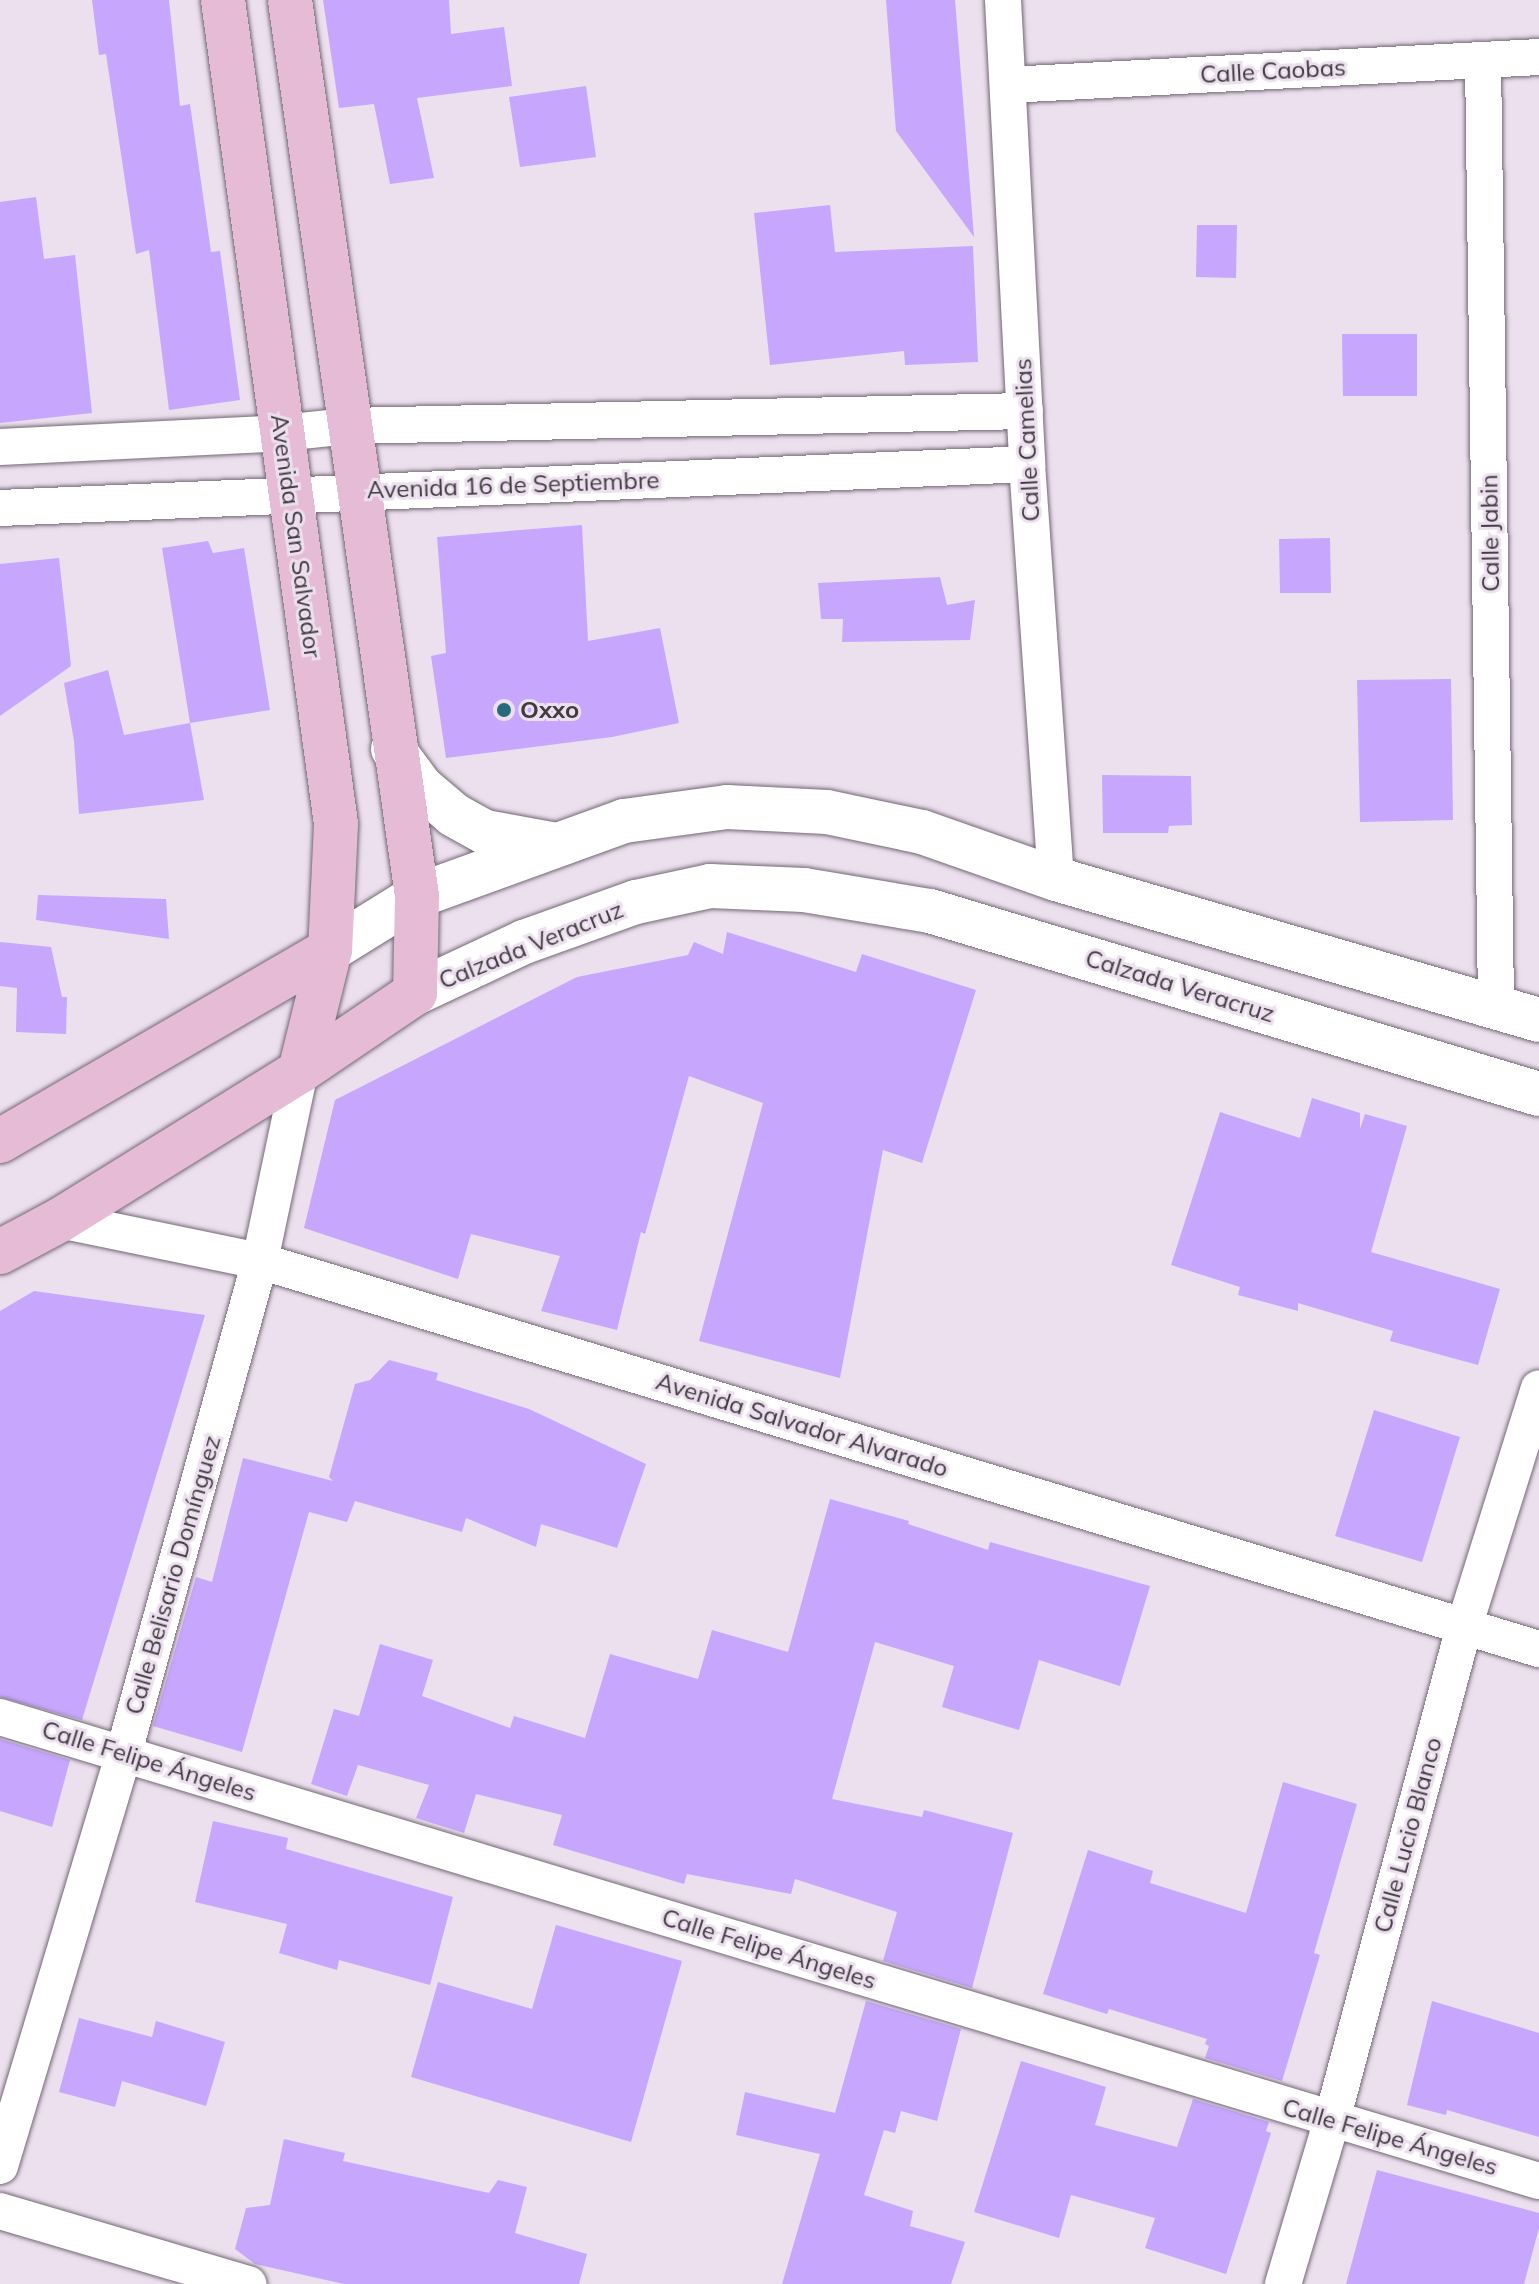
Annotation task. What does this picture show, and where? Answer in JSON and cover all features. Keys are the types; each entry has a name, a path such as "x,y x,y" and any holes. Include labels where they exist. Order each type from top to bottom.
{"main road":[{"name":"Avenida San Salvador","path":"223,0 336,824 330,950 300,1071"},
{"path":"290,0 393,749 417,896 415,993"},
{"path":"393,749 421,787 454,815 485,832 559,845"},
{"path":"0,1141 330,950 417,896 624,821 727,807 827,812 922,832 1056,879 1539,1020"},
{"name":"Calzada Veracruz","path":"0,1252 60,1220 300,1071 415,993 524,942 636,902 710,886 804,890 930,911 1539,1094"}],"street":[{"name":"Calle Camelias","path":"1003,0 1027,464 1056,879"},
{"name":"Calle Caobas","path":"1008,85 1539,57"},
{"name":"Calle Jabin","path":"1483,60 1496,1006"},
{"path":"0,447 282,433 349,426 1025,411"},
{"name":"Avenida 16 de Septiembre","path":"0,508 291,498 358,491 1027,464"},
{"name":"Calle Belisario Domínguez","path":"0,2166 124,1752 260,1261 300,1071"},
{"name":"Avenida Salvador Alvarado","path":"60,1220 260,1261 1539,1649"},
{"name":"Calle Lucio Blanco","path":"1283,2284 1332,2120 1464,1627 1539,1388"},
{"name":"Calle Felipe Ángeles","path":"0,1717 1539,2181"},
{"path":"0,2211 248,2284"}],"building":[{"path":"92,0 169,0 180,106 190,104 211,252 220,251 240,400 169,410 149,250 136,254 106,54 99,55"},
{"path":"323,0 449,0 451,34 504,27 512,86 417,98 434,178 390,184 374,104 339,108"},
{"path":"886,0 955,0 974,237 896,131"},
{"path":"586,86 596,157 520,167 509,97"},
{"path":"36,197 44,259 75,255 92,413 0,423 0,202"},
{"path":"830,205 835,252 973,246 978,362 905,365 904,351 770,365 754,213"},
{"path":"1197,225 1237,225 1236,278 1196,277"},
{"path":"1342,334 1417,334 1417,396 1343,396"},
{"path":"582,525 588,641 660,628 679,723 612,737 446,758 431,656 446,653 437,537"},
{"path":"1330,538 1331,593 1280,593 1279,539"},
{"path":"208,541 213,553 244,548 270,710 190,723 162,548"},
{"path":"59,558 71,666 0,716 0,564"},
{"path":"940,577 947,605 975,600 970,640 842,642 843,619 821,619 818,583"},
{"path":"108,670 124,735 190,723 204,800 79,814 74,741 64,683"},
{"path":"1451,679 1453,820 1360,822 1357,680"},
{"path":"1102,775 1191,776 1192,825 1169,826 1168,833 1103,833"},
{"path":"38,895 166,899 169,939 36,920"},
{"path":"727,932 856,972 862,954 976,990 922,1163 883,1150 840,1378 699,1341 763,1103 689,1076 645,1234 641,1232 617,1330 541,1311 560,1256 471,1234 458,1279 304,1228 335,1100 577,977 688,955 694,942 723,954"},
{"path":"0,942 51,947 62,997 67,997 66,1034 16,1032 17,988 0,986"},
{"path":"1312,1098 1360,1113 1360,1129 1365,1114 1407,1126 1371,1252 1500,1289 1478,1365 1390,1341 1393,1331 1298,1303 1298,1311 1238,1295 1240,1287 1171,1265 1220,1112 1300,1138"},
{"path":"34,1291 205,1315 82,1720 0,1697 0,1311"},
{"path":"389,1360 438,1373 436,1380 529,1409 646,1464 617,1548 541,1524 536,1547 466,1518 462,1532 355,1501 347,1522 309,1512 242,1752 153,1726 196,1577 212,1582 243,1458 333,1481 329,1477 355,1384 370,1380"},
{"path":"1374,1410 1460,1437 1422,1562 1335,1536"},
{"path":"830,1499 909,1521 908,1524 988,1550 990,1542 1150,1586 1120,1686 1039,1660 1019,1730 942,1707 954,1666 875,1642 832,1799 922,1817 924,1810 1013,1833 972,1988 883,1961 897,1912 795,1879 791,1894 687,1874 684,1884 553,1845 562,1815 476,1794 464,1833 416,1818 429,1785 358,1765 347,1796 311,1784 334,1709 359,1716 380,1644 433,1660 422,1696 510,1728 514,1716 585,1738 610,1654 698,1679 712,1630 788,1652"},
{"path":"0,1739 70,1760 52,1827 0,1811"},
{"path":"1283,1782 1357,1804 1314,1953 1320,1955 1282,2081 1205,2058 1209,2046 1205,2044 1207,2039 1109,2009 1107,2014 1043,1994 1088,1850 1153,1871 1150,1883 1246,1913"},
{"path":"213,1821 288,1838 286,1849 453,1897 430,1985 339,1960 337,1970 279,1953 287,1924 195,1902"},
{"path":"556,1925 682,1961 631,2142 411,2077 438,1982 532,2009"},
{"path":"866,2001 961,2029 937,2121 901,2111 895,2133 884,2130 864,2195 913,2211 910,2226 965,2242 951,2284 782,2284 820,2154 736,2135 745,2092 835,2113"},
{"path":"1432,2001 1539,2033 1539,2137 1447,2110 1446,2115 1407,2105"},
{"path":"79,2018 152,2037 156,2021 225,2042 206,2106 122,2081 115,2107 59,2092"},
{"path":"1021,2061 1106,2087 1095,2125 1177,2147 1193,2099 1269,2122 1266,2131 1271,2133 1226,2274 1145,2248 1155,2218 1071,2195 1059,2238 974,2212"},
{"path":"284,2139 345,2153 343,2161 489,2193 498,2180 527,2187 515,2233 587,2254 579,2284 344,2284 255,2264 235,2249 246,2208 270,2205"},
{"path":"1377,2170 1539,2213 1539,2228 1524,2284 1346,2284"}],"place":[{"name":"Oxxo","path":"504,710"}]}
